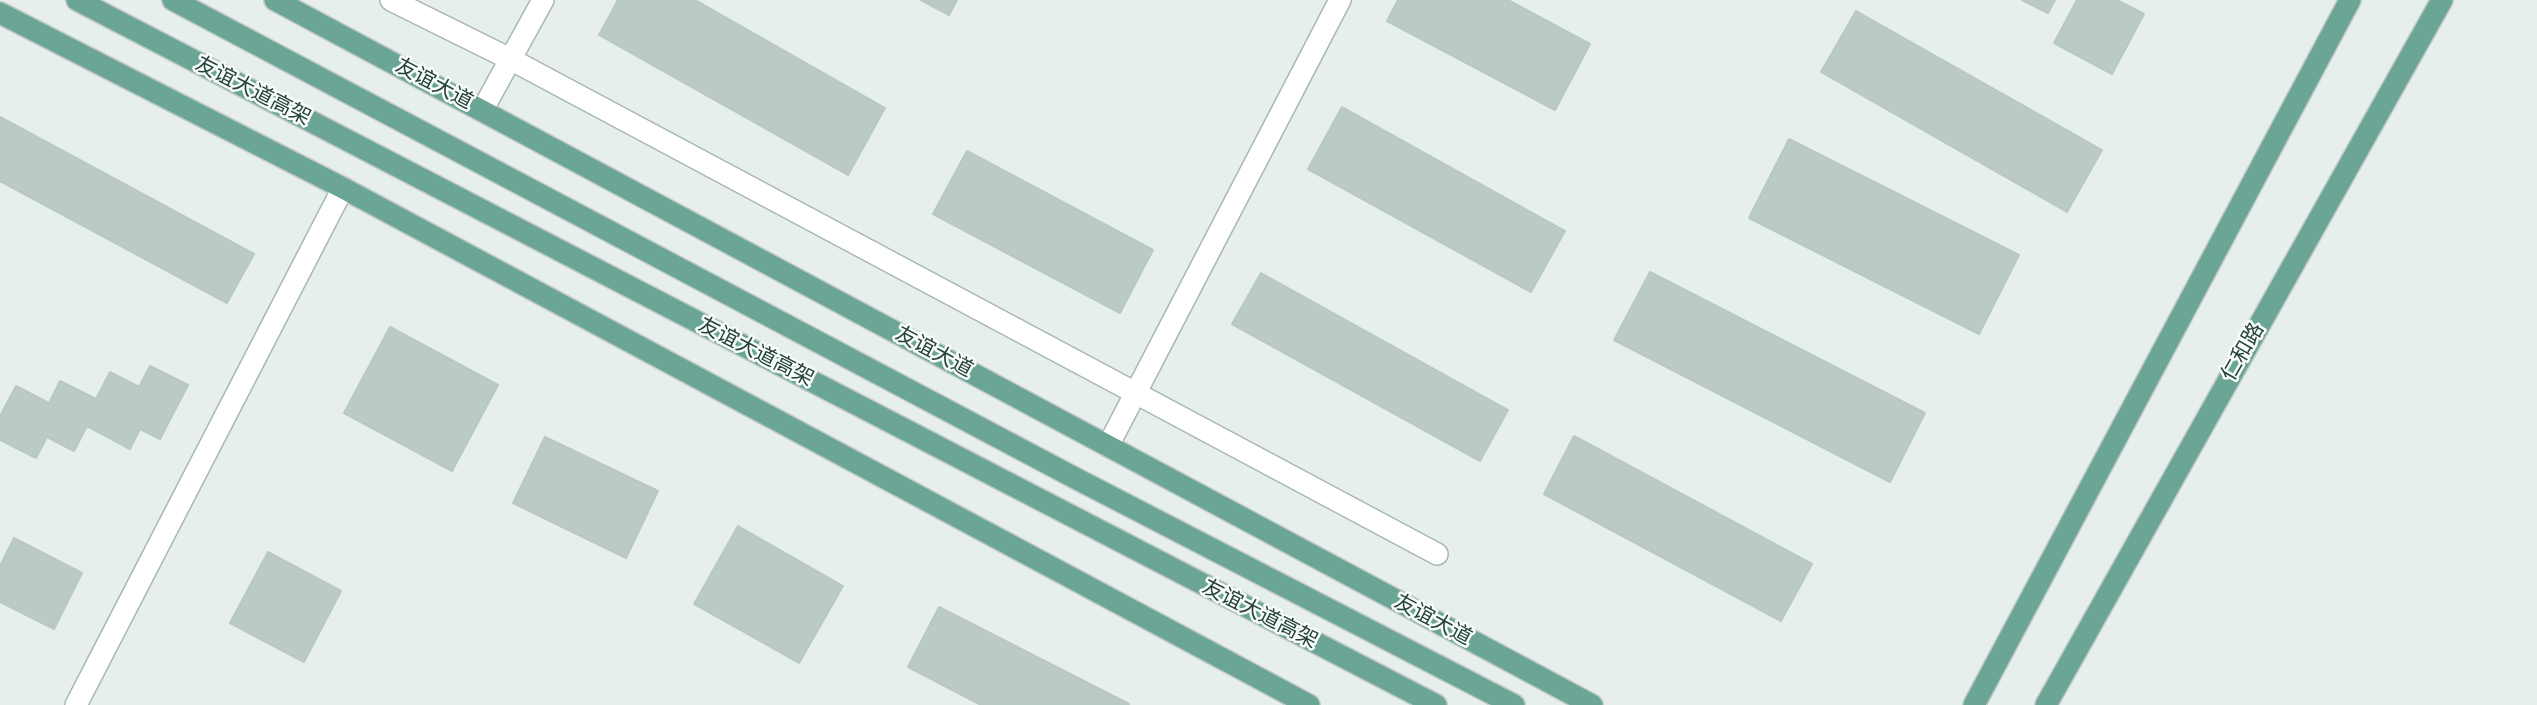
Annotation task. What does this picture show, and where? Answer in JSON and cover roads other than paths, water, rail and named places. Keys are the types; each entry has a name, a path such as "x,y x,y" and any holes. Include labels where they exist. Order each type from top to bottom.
{"main road":[{"name":"友谊大道高架","path":"77,0 1436,705"},
{"name":"友谊大道高架","path":"173,0 1074,478 1514,705"},
{"name":"友谊大道","path":"275,0 1592,705"},
{"path":"1974,705 2350,0"},
{"name":"仁和路","path":"2046,705 2442,0"},
{"path":"0,13 342,188 1309,705"}],"street":[{"path":"391,0 512,60 1437,554"},
{"path":"483,109 543,0"},
{"path":"1108,446 1340,0"},
{"path":"76,705 342,188"}]}
